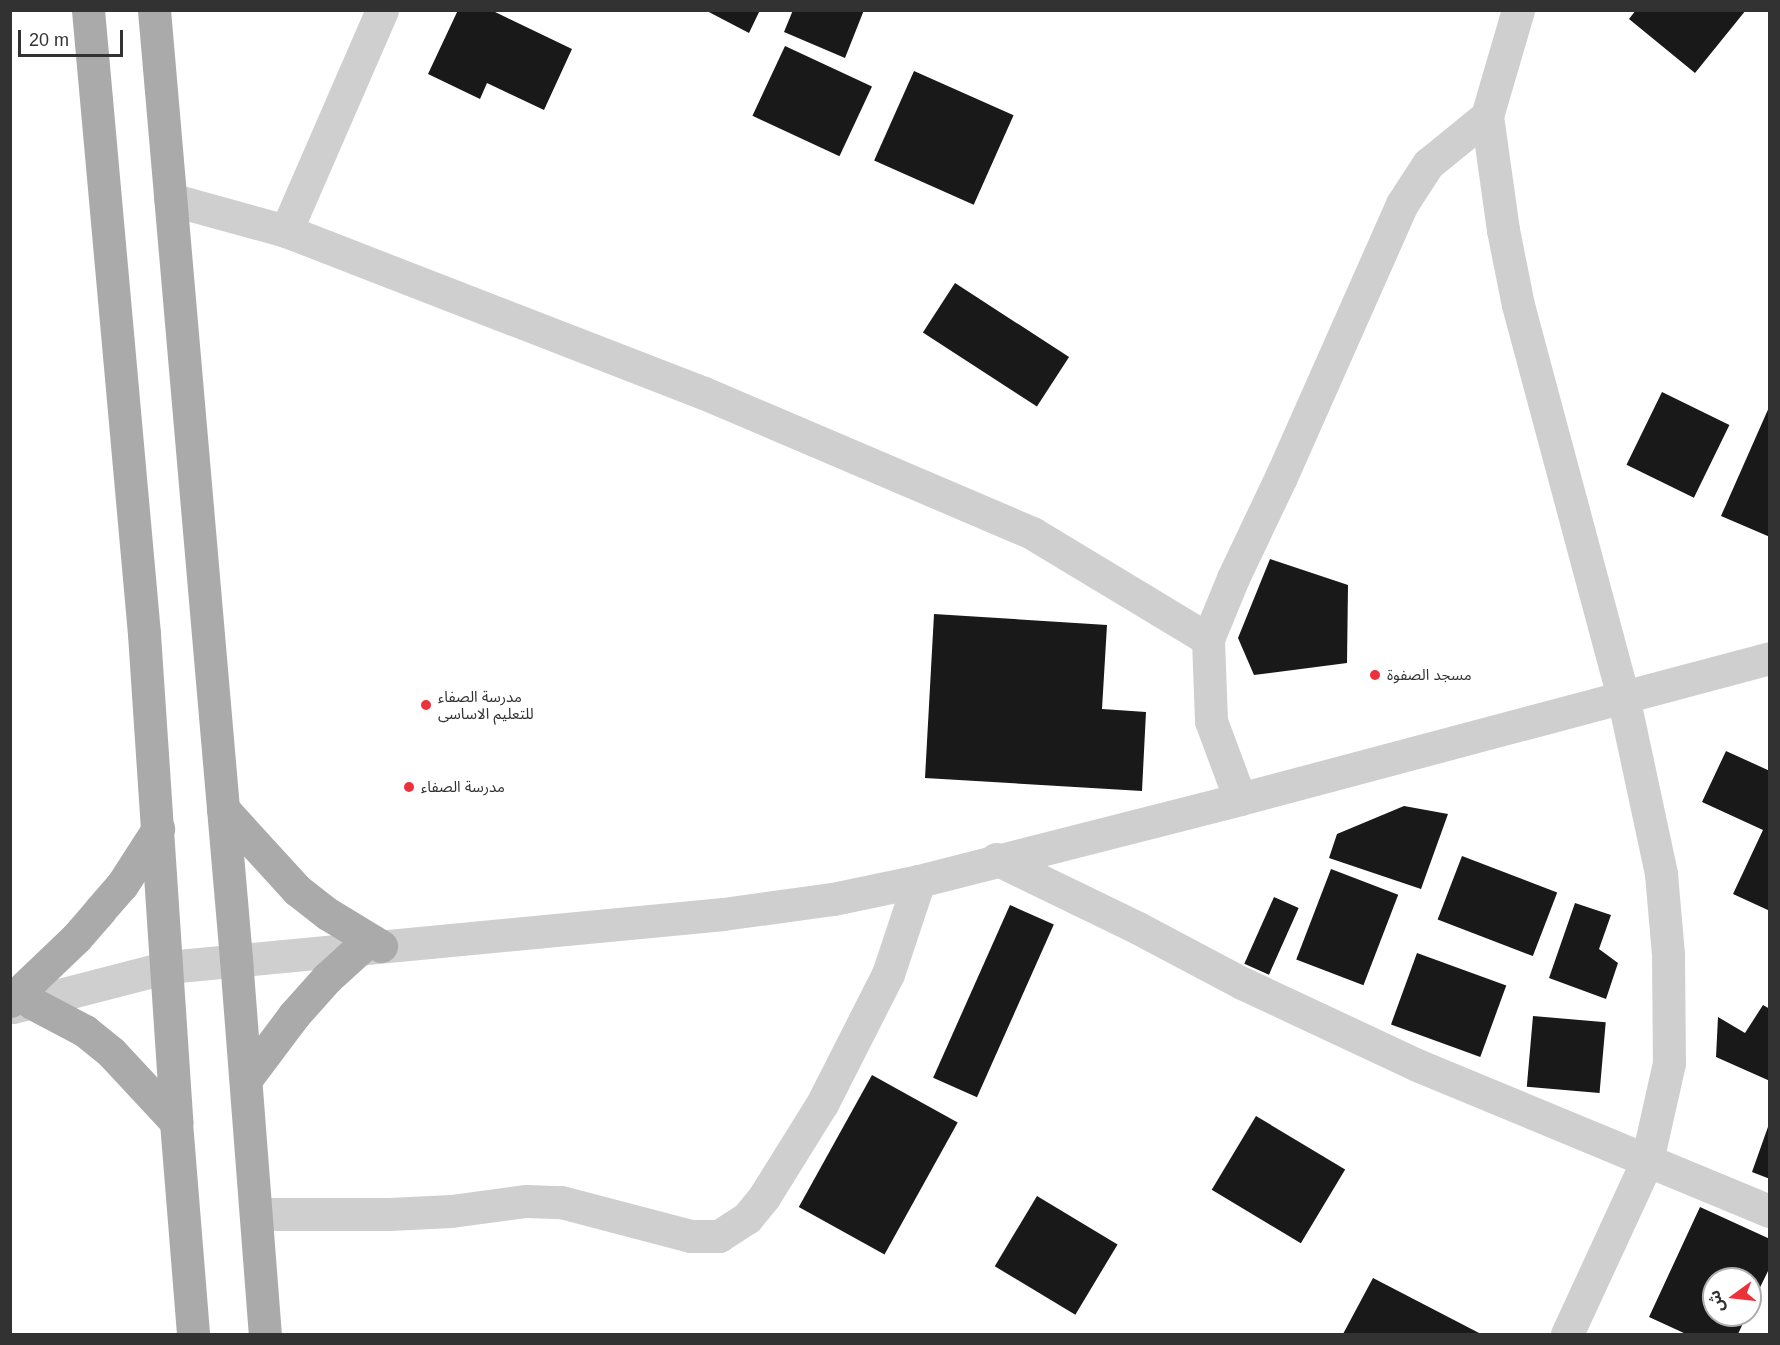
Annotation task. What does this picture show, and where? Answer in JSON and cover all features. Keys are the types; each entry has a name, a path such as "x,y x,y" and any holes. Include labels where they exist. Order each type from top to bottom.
{"main road":[{"path":"88,10 144,634 168,968 176,1122 193,1335"},
{"path":"154,10 237,959 265,1335"},
{"path":"223,809 297,890 370,947 327,978 294,1015 246,1079"},
{"path":"158,829 122,885 18,1004 85,1031 111,1052 176,1122"}],"street":[{"path":"286,231 382,10"},
{"path":"1518,10 1487,116 1503,230 1518,305 1623,696 1661,874 1668,954 1669,1063 1647,1161 1568,1335"},
{"path":"1240,799 1211,721 1208,639 1233,578 1281,477 1402,204 1428,164 1487,116"},
{"path":"170,199 286,231 704,393 1032,532 1208,639"},
{"path":"18,1004 168,968 237,959 723,914 833,899 919,881 996,859 1240,799 1770,658"},
{"path":"996,859 1138,928 1242,983 1417,1065 1770,1211"},
{"path":"256,1214 389,1214 451,1211 526,1201 561,1202 691,1236 708,1237 726,1232 747,1218 764,1197 822,1104 888,974 919,881"}],"building":[{"path":"458,10 491,10 572,49 544,110 487,83 480,99 428,74"},
{"path":"705,10 760,10 749,33"},
{"path":"793,10 864,10 845,58 784,32"},
{"path":"1636,10 1746,10 1695,73 1629,19"},
{"path":"785,46 872,87 839,156 752,116"},
{"path":"914,71 1014,115 974,205 874,161"},
{"path":"955,283 1069,357 1037,407 923,332"},
{"path":"1662,392 1729,425 1694,498 1626,465"},
{"path":"1770,405 1770,537 1721,516"},
{"path":"1270,559 1348,585 1347,663 1254,675 1238,638"},
{"path":"934,614 1107,625 1102,709 1146,712 1142,791 925,778"},
{"path":"1726,751 1770,771 1770,911 1733,894 1763,830 1702,802"},
{"path":"1404,806 1448,814 1421,889 1329,858 1337,834"},
{"path":"1462,856 1557,893 1533,956 1438,919"},
{"path":"1331,869 1398,895 1363,985 1296,960"},
{"path":"1274,897 1299,908 1269,975 1244,964"},
{"path":"1575,903 1611,915 1599,949 1618,963 1606,999 1549,978"},
{"path":"1010,905 1054,925 977,1097 933,1078"},
{"path":"1417,953 1506,985 1480,1057 1391,1024"},
{"path":"1763,1005 1770,1009 1770,1081 1716,1057 1718,1017 1745,1033"},
{"path":"1533,1016 1606,1022 1600,1093 1527,1087"},
{"path":"872,1075 958,1123 885,1255 799,1207"},
{"path":"1256,1116 1345,1170 1301,1243 1212,1190"},
{"path":"1770,1124 1770,1179 1752,1172"},
{"path":"1037,1196 1118,1244 1075,1315 995,1266"},
{"path":"1700,1207 1770,1239 1770,1267 1762,1283 1762,1267 1702,1267 1702,1327 1741,1327 1738,1334 1686,1334 1649,1317"},
{"path":"1373,1278 1481,1334 1343,1334"}],"place":[{"name":"مسجد الصفوة","path":"1375,675"},
{"name":"مدرسة الصفاء للتعليم الاساسى","path":"426,705"},
{"name":"مدرسة الصفاء","path":"409,787"}]}
